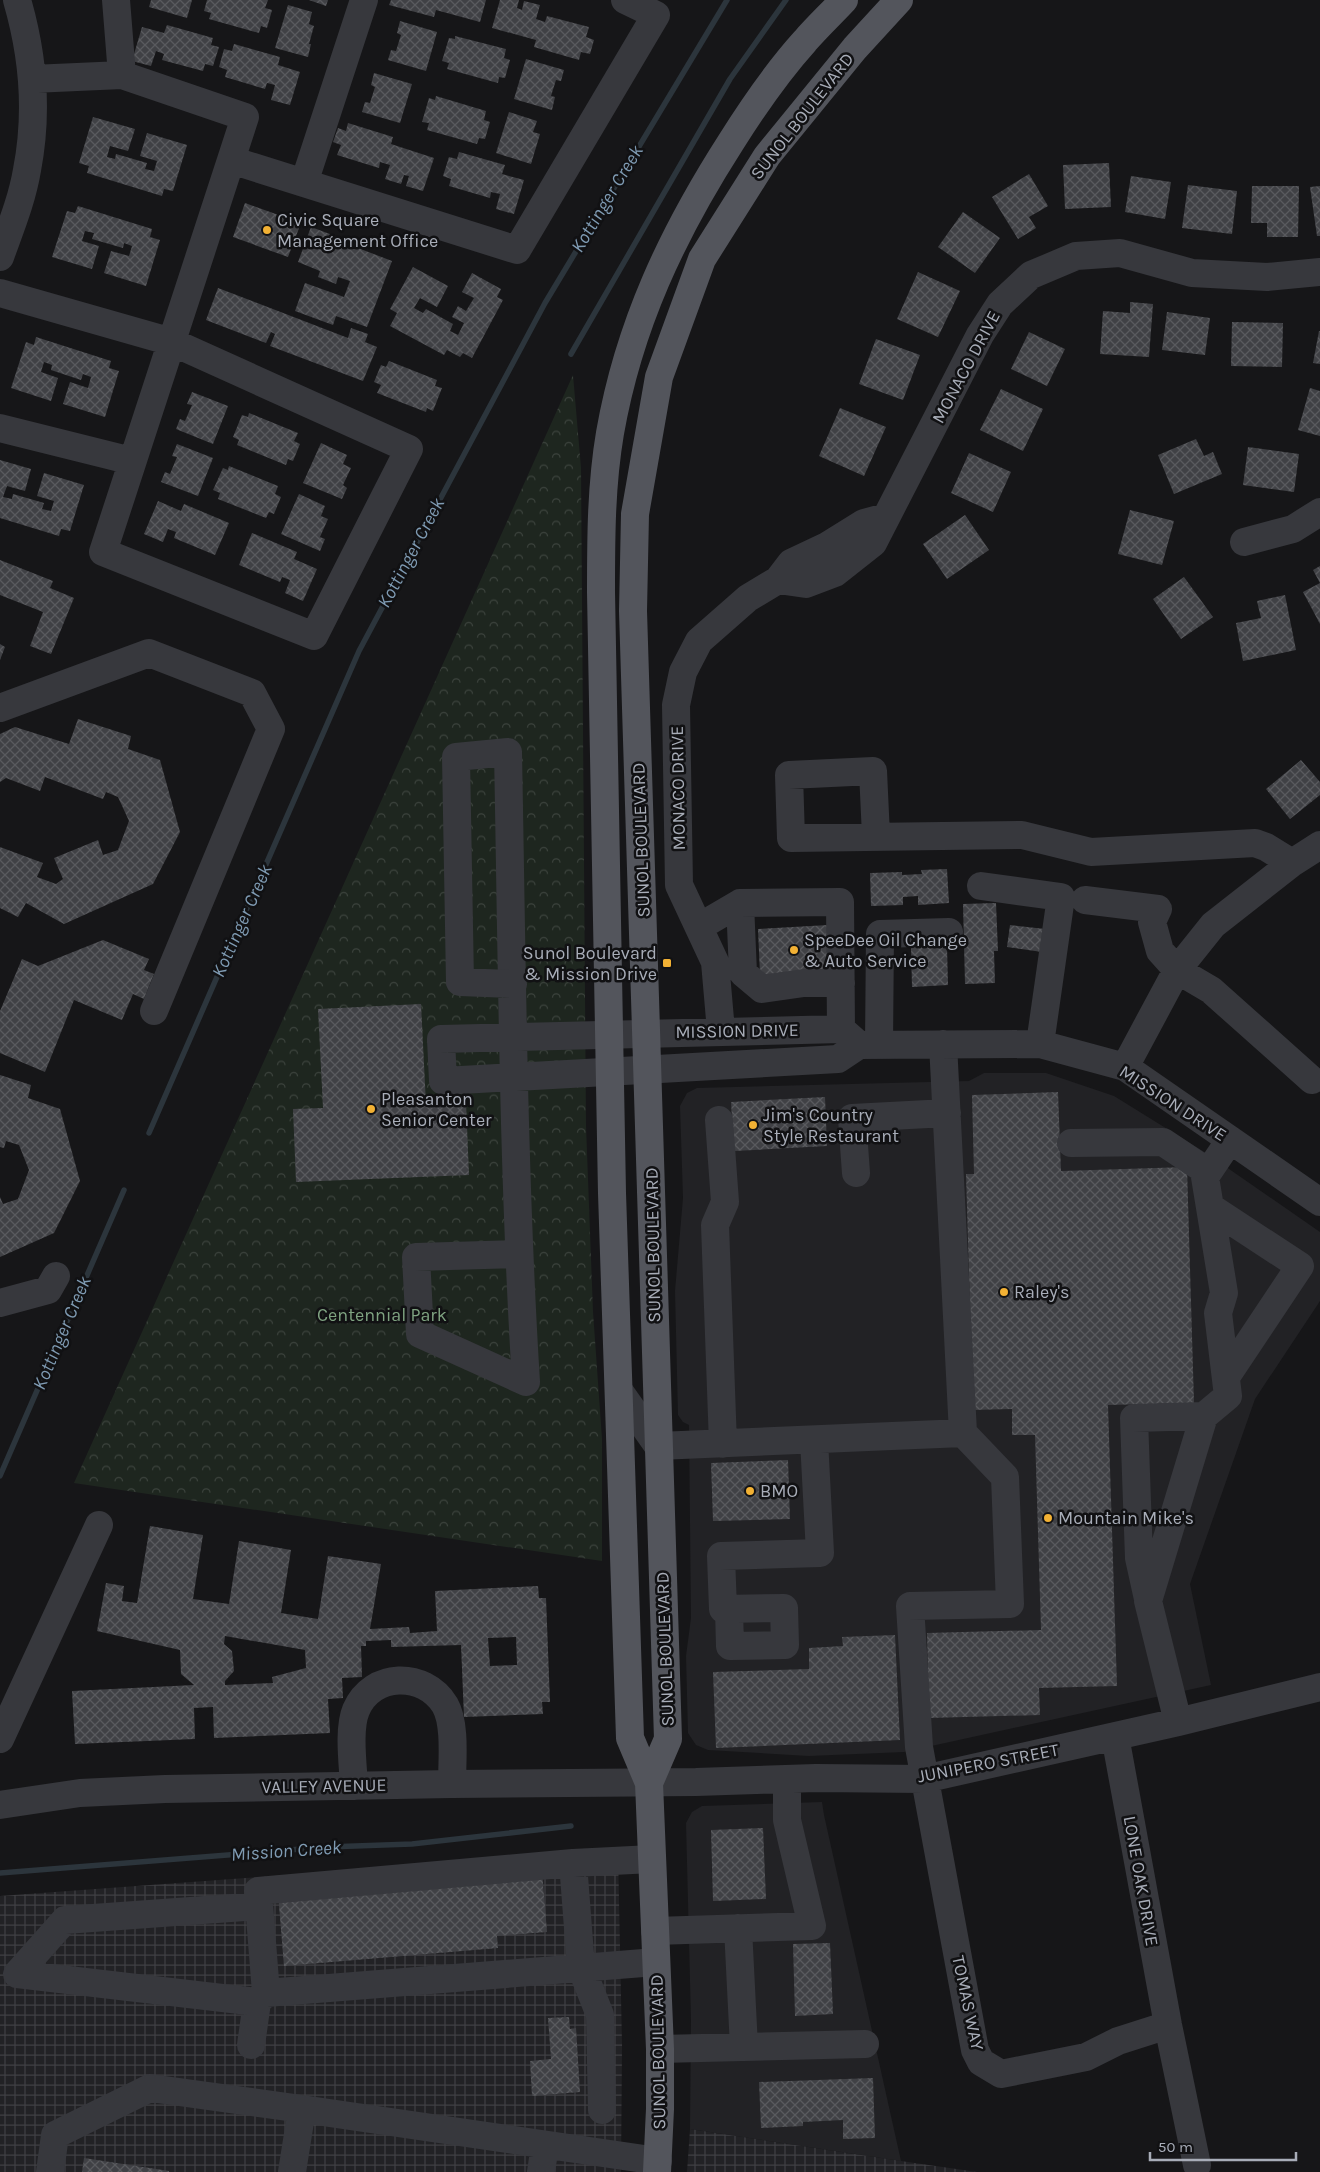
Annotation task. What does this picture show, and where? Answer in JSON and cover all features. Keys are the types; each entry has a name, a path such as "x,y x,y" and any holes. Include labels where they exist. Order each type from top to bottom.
{"main road":[{"name":"SUNOL BOULEVARD","path":"657,2167 660,2109 660,2049 649,1783 630,1738 609,1034 600,592 602,505 610,434 626,360 647,298 677,235 709,176 764,93 804,41 844,0"},
{"name":"SUNOL BOULEVARD","path":"649,1783 668,1739 633,611 635,514 659,377 702,259 767,156 855,48 899,0"}],"street":[{"path":"0,257 20,200 28,169 32,126 32,79 25,29 17,0"},
{"path":"116,0 122,75"},
{"path":"304,183 364,0"},
{"path":"231,160 517,250 656,15 625,0"},
{"path":"0,293 172,342 409,449 314,636 103,552 132,461 172,342 231,160 246,117 122,75 32,79"},
{"name":"MONACO DRIVE","path":"721,1032 715,962 679,885 676,705 683,672 699,641 748,598 778,580 791,563 827,546 864,523 886,517 980,335 1000,304 1031,275 1076,256 1120,253 1192,272 1266,277 1320,272"},
{"path":"0,428 132,461"},
{"path":"1244,542 1293,529 1320,512"},
{"path":"0,708 149,653 252,693 271,729 154,1011"},
{"path":"513,984 460,982 456,757 508,752 515,1076 518,1254 526,1382 420,1334 416,1257 518,1254"},
{"path":"876,836 1022,835 1091,852 1255,843 1266,846 1292,863"},
{"path":"1125,1067 1177,970 1213,925 1292,863 1320,845"},
{"path":"981,886 1061,897 1040,1044"},
{"path":"1085,900 1158,909 1152,922 1160,951 1177,970 1212,990 1312,1080"},
{"path":"699,927 740,903 840,902 841,983 860,1039"},
{"path":"740,903 743,973 762,989 804,983 841,983"},
{"path":"860,1039 880,934 949,932"},
{"name":"MISSION DRIVE","path":"860,1039 838,1059 443,1080 441,1039 721,1032 860,1039 943,1044 1040,1044 1125,1067 1320,1202"},
{"path":"620,1392 658,1446 963,1433 943,1044"},
{"path":"856,1173 852,1118 947,1113"},
{"path":"719,1120 725,1202 715,1225 723,1444"},
{"path":"1148,1601 1204,1416 1228,1396 1218,1313 1224,1293 1205,1177 1230,1140"},
{"path":"1070,1143 1163,1142 1208,1172"},
{"path":"1210,1207 1300,1266 1226,1377"},
{"path":"0,1303 48,1290 56,1276"},
{"path":"1178,1722 1139,1558 1134,1418 1204,1416"},
{"name":"TOMAS WAY","path":"963,1433 1005,1477 1010,1604 910,1606 919,1747 975,2050 981,2062 1001,2074 1086,2057 1118,2041 1168,2025"},
{"path":"729,1609 723,1609 721,1556 820,1553 814,1440"},
{"path":"0,1739 99,1525"},
{"path":"354,1786 352,1728 356,1710 366,1695 381,1684 398,1679 417,1682 434,1691 446,1706 451,1724 452,1784"},
{"name":"JUNIPERO STREET","path":"649,1783 924,1779 1178,1722 1320,1687"},
{"name":"LONE OAK DRIVE","path":"1115,1736 1168,2025 1197,2164"},
{"path":"655,1931 812,1926 787,1820 787,1780"},
{"name":"VALLEY AVENUE","path":"1,1800 80,1793 165,1789 649,1783"},
{"path":"251,2045 262,1997 258,1891 573,1863 652,1859"},
{"path":"573,1863 580,1967 600,2016 602,2110"},
{"path":"259,1906 65,1920 17,1974 262,1997 580,1967 656,1962"},
{"path":"738,1928 744,2047"},
{"path":"660,2049 865,2044"},
{"path":"50,2172 55,2135 150,2088 545,2146 657,2167"},
{"path":"292,2172 302,2109"},
{"path":"541,2172 545,2146"}],"shaded area":[{"path":"984,1073 1046,1073 1114,1096 1206,1153 1320,1232 1320,1301 1255,1399 1190,1584 1211,1685 904,1752 809,1756 708,1750 696,1745 688,1733 686,1656 691,1618 689,1425 683,1422 678,1415 675,1291 683,1198 680,1106 687,1093 697,1088 969,1081"},
{"path":"822,1802 901,2161 690,2129 691,2020 686,1823 692,1812 702,1806"},
{"path":"618,1851 622,2045 621,2172 0,2172 0,1896"},
{"path":"690,2129 901,2161 977,2172 687,2172"}],"green space":[{"name":"Centennial Park","path":"573,375 581,468 586,1126 593,1312 602,1439 602,1561 74,1483"}],"building":[{"path":"151,0 192,0 187,18 149,7"},
{"path":"207,0 268,0 265,8 272,10 267,28 261,26 259,33 209,19 211,13 204,11"},
{"path":"309,0 328,0 326,6"},
{"path":"391,0 486,0 480,22 436,10 434,17 389,5"},
{"path":"500,0 519,0 517,8 522,10 524,1 540,5 536,19 545,22 547,16 589,27 586,37 594,40 590,54 581,52 579,60 534,47 536,40 492,28"},
{"path":"288,5 312,12 309,24 314,26 308,57 275,48"},
{"path":"400,21 437,32 426,71 388,60 391,50 396,51 401,35 397,33"},
{"path":"167,25 213,38 211,45 219,47 213,66 205,64 203,71 162,60 164,54 156,51 151,66 132,61 142,27 164,33"},
{"path":"455,36 506,49 504,58 510,60 505,78 499,77 498,83 447,69 449,63 442,61 449,38 455,39"},
{"path":"234,44 280,57 278,65 300,72 290,105 271,100 275,85 267,83 265,89 225,77 227,70 219,67 224,49 232,51"},
{"path":"526,59 564,70 561,81 556,80 551,96 555,97 552,110 514,99"},
{"path":"374,73 412,84 400,123 362,112 365,102 370,103 375,87 371,85"},
{"path":"436,96 486,111 484,120 490,122 485,139 479,138 477,144 427,130 429,123 422,122 429,98 435,100"},
{"path":"509,112 537,121 533,132 540,134 531,164 496,153"},
{"path":"93,117 135,129 128,151 110,146 107,157 115,159 116,154 147,163 145,169 154,171 157,161 140,156 147,133 187,145 173,191 164,189 162,196 87,173 89,166 79,163"},
{"path":"348,123 393,137 391,144 434,158 423,191 406,186 409,176 404,175 401,184 385,179 390,165 380,162 379,168 337,155 341,145 333,142 338,128 346,131"},
{"path":"459,152 505,165 502,174 524,180 514,214 496,209 500,194 491,192 490,198 449,186 451,179 443,176 449,157 457,159"},
{"path":"1109,163 1111,207 1065,209 1063,165"},
{"path":"1029,174 1048,206 1029,217 1036,228 1018,239 992,197"},
{"path":"1131,176 1171,182 1165,219 1125,212"},
{"path":"1188,185 1237,191 1232,234 1182,228"},
{"path":"1252,186 1299,186 1298,237 1267,237 1267,223 1251,223"},
{"path":"1320,186 1320,236 1317,236 1310,187"},
{"name":"Civic Square Management Office","path":"245,203 301,223 288,257 233,237"},
{"path":"78,206 152,229 150,237 160,240 146,286 104,273 111,251 129,256 132,246 124,243 123,248 92,239 94,233 85,231 82,241 99,246 92,269 52,257 67,211 75,213"},
{"path":"963,212 1000,238 975,273 938,247"},
{"path":"311,227 338,237 337,240 392,261 367,327 336,316 333,325 295,311 305,283 344,297 350,281 338,277 336,284 318,277 320,271 298,262"},
{"path":"413,267 448,286 437,307 420,298 414,308 423,313 426,309 453,324 450,331 458,335 464,323 452,317 458,306 466,311 474,298 462,292 472,273 501,289 497,297 503,300 472,358 463,353 460,357 447,350 444,355 390,326 397,313 390,309"},
{"path":"918,272 960,291 938,337 897,319"},
{"path":"218,288 348,338 351,328 368,334 365,342 377,347 363,381 270,346 275,334 271,332 266,343 206,320"},
{"path":"1130,302 1153,304 1149,357 1100,354 1103,311 1130,313"},
{"path":"1167,312 1210,318 1205,355 1162,350"},
{"path":"1232,322 1283,323 1282,367 1231,366"},
{"path":"1320,331 1320,364 1313,363"},
{"path":"1029,332 1065,349 1047,386 1011,369"},
{"path":"36,337 111,361 109,368 119,371 105,417 63,404 70,382 88,388 91,377 83,374 81,380 51,370 52,365 44,362 41,372 58,378 51,401 11,388 26,342 34,345"},
{"path":"876,339 920,355 903,400 859,384"},
{"path":"389,361 437,380 435,386 442,388 433,411 427,408 426,412 377,393 381,385 374,382 381,365 386,367"},
{"path":"1310,388 1320,391 1320,436 1298,430"},
{"path":"1001,389 1043,409 1023,451 980,430"},
{"path":"192,392 228,406 213,444 176,429 180,419 185,421 192,405 187,404"},
{"path":"840,408 886,427 864,476 819,456"},
{"path":"249,413 298,433 294,441 300,444 293,461 288,459 286,465 237,445 239,440 233,437 242,415 248,417"},
{"path":"1196,439 1204,456 1213,452 1222,474 1174,494 1158,455"},
{"path":"321,443 347,455 343,464 351,468 343,485 347,488 342,499 303,483"},
{"path":"177,444 213,458 198,496 161,482 165,472 170,474 177,457 172,456"},
{"path":"1248,447 1299,454 1294,492 1243,485"},
{"path":"969,453 1011,472 993,512 951,493"},
{"path":"0,460 31,469 25,491 7,486 3,497 12,499 13,494 44,503 42,509 51,511 54,501 37,496 44,473 84,485 70,531 61,529 59,536 0,518"},
{"path":"229,466 278,486 275,494 281,497 274,514 269,512 266,518 218,499 220,493 213,490 223,468 228,470"},
{"path":"299,494 325,506 321,516 328,519 320,537 325,539 320,551 281,534"},
{"path":"158,501 181,511 184,504 229,523 215,555 174,538 176,532 168,529 163,542 144,534"},
{"path":"1130,510 1174,521 1162,565 1118,554"},
{"path":"965,515 989,550 947,579 923,544"},
{"path":"252,533 297,552 294,559 317,569 303,601 285,593 290,580 282,577 280,582 239,565"},
{"path":"0,560 53,581 50,588 74,598 51,654 30,646 43,612 0,595"},
{"path":"1320,566 1320,583 1313,570"},
{"path":"1184,577 1213,617 1181,639 1153,599"},
{"path":"1320,583 1320,624 1303,592"},
{"path":"1285,595 1296,650 1243,661 1236,623 1261,618 1257,601"},
{"path":"0,644 5,647 0,660"},
{"path":"78,719 131,736 128,749 160,760 180,832 153,884 64,924 26,903 18,917 0,908 0,847 43,863 37,877 56,884 63,879 54,858 98,840 103,855 118,850 129,821 118,797 106,792 103,799 45,777 40,791 6,778 0,782 0,734 15,727 69,744"},
{"path":"1301,760 1320,782 1320,795 1290,819 1266,789"},
{"path":"947,869 949,903 918,905 918,896 903,897 903,905 871,906 870,873 902,872 902,875 922,874 921,870"},
{"path":"996,903 998,951 994,951 995,983 965,984 963,904"},
{"name":"SpeeDee Oil Change & Auto Service","path":"828,925 830,972 760,975 758,929"},
{"path":"1010,925 1045,929 1042,952 1007,947"},
{"path":"103,940 149,959 144,970 154,974 144,999 133,994 122,1020 74,1000 45,1072 0,1053 0,1011 22,959 38,966"},
{"path":"947,946 948,985 912,987 911,947"},
{"path":"421,1004 426,1104 466,1102 469,1175 296,1182 293,1109 323,1108 318,1009"},
{"path":"0,1075 31,1085 28,1098 60,1109 80,1181 54,1233 0,1257 0,1197 3,1204 18,1199 29,1170 19,1145 6,1141 4,1148 0,1147"},
{"path":"1058,1092 1061,1171 1187,1167 1194,1403 1108,1405 1117,1686 1039,1688 1040,1715 929,1718 927,1633 1041,1630 1035,1435 1012,1435 1012,1409 973,1410 966,1174 974,1174 972,1095"},
{"path":"825,1097 827,1146 734,1151 731,1102"},
{"name":"BMO","path":"788,1460 790,1519 713,1521 711,1463"},
{"path":"150,1526 203,1535 193,1599 229,1604 239,1541 291,1550 281,1613 318,1619 328,1556 381,1564 370,1629 409,1627 410,1633 437,1631 435,1591 538,1586 539,1598 546,1598 550,1702 542,1702 543,1714 464,1717 461,1645 391,1647 391,1640 366,1641 366,1646 361,1646 362,1677 342,1678 343,1698 328,1699 330,1733 214,1738 213,1707 194,1708 195,1739 75,1744 72,1691 194,1685 181,1674 180,1650 97,1631 106,1583 124,1586 122,1601 137,1603","holes":["225,1636 305,1650 306,1668 272,1677 273,1683 225,1685 225,1681 234,1671 232,1651 224,1644","516,1637 517,1665 490,1666 488,1638"]},
{"path":"895,1635 900,1740 716,1748 713,1672 809,1669 809,1648 843,1646 842,1637"},
{"path":"763,1828 766,1899 713,1901 711,1830"},
{"path":"542,1871 547,1932 497,1936 498,1948 284,1966 278,1893"},
{"path":"830,1943 833,2014 795,2016 793,1944"},
{"path":"569,2017 570,2029 576,2028 580,2092 532,2096 530,2061 551,2059 548,2018"},
{"path":"873,2078 875,2138 843,2139 843,2120 803,2122 803,2126 761,2128 759,2082"},
{"path":"84,2158 169,2171 169,2172 82,2172"}],"waterway":[{"name":"Kottinger Creek","path":"149,1133 359,651 545,303 727,0"},
{"path":"571,354 730,79 786,0"},
{"name":"Kottinger Creek","path":"0,1476 124,1190"},
{"name":"Mission Creek","path":"0,1873 327,1847 412,1844 571,1826"}],"place":[{"name":"Civic Square Management Office","path":"267,230"},
{"name":"SpeeDee Oil Change & Auto Service","path":"794,950"},
{"name":"Sunol Boulevard & Mission Drive","path":"667,963"},
{"name":"Pleasanton Senior Center","path":"371,1109"},
{"name":"Jim's Country Style Restaurant","path":"753,1125"},
{"name":"Raley's","path":"1004,1292"},
{"name":"BMO","path":"750,1491"},
{"name":"Mountain Mike's","path":"1048,1518"}]}
